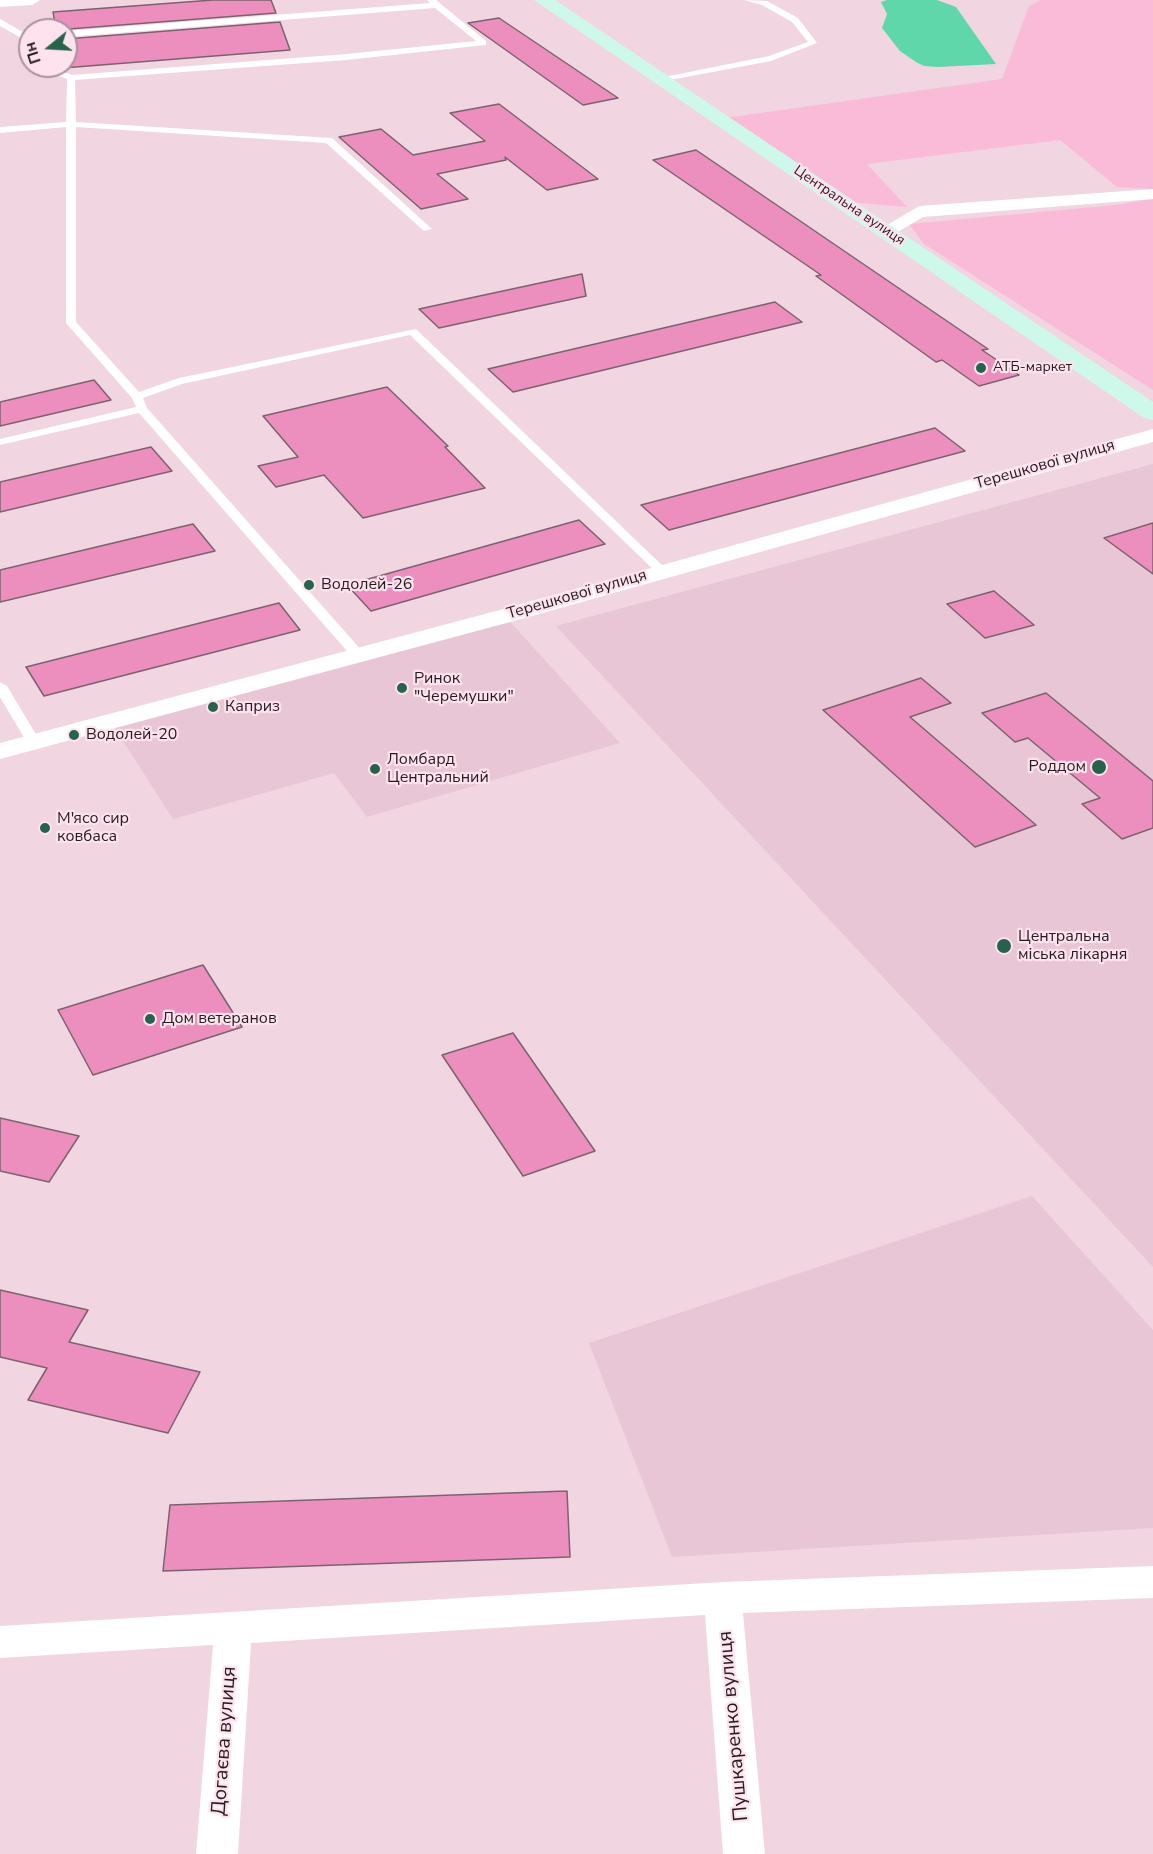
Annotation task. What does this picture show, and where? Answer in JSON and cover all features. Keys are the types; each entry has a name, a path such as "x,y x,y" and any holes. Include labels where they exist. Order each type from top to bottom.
{"main road":[{"name":"Центральна вулиця","path":"543,0 1153,413"}],"street":[{"path":"0,2 32,0"},
{"path":"886,231 919,212 1153,194"},
{"name":"Терешкової вулиця","path":"0,751 358,655 1153,435"},
{"path":"0,1642 723,1598 1153,1582"},
{"name":"Пушкаренко вулиця","path":"723,1598 744,1854"},
{"name":"Догаєва вулиця","path":"217,1854 232,1628"}],"lane":[{"path":"662,80 771,58 813,43 795,20 764,3 748,0"},
{"path":"78,33 434,3 483,43 346,57 78,77"},
{"path":"0,22 18,32"},
{"path":"71,78 71,323 358,655"},
{"path":"0,130 71,124 329,140 427,229"},
{"path":"0,442 140,403 180,381 412,331 662,571"},
{"path":"0,686 33,741"}],"shaded area":[{"path":"937,0 956,7 996,64 938,67 924,66 916,62 900,51 882,28 887,14 881,2"},
{"path":"1041,0 1153,0 1153,189 1117,187 1060,140 867,164 907,207 849,202 725,118 1002,79 1029,6"},
{"path":"1153,199 1153,390 924,244 909,224 1116,205"},
{"name":"Центральна міська лікарня","path":"1153,464 1153,1267 556,626"},
{"name":"Ринок \"Черемушки\"","path":"505,616 620,743 367,817 334,773 173,819 110,721"},
{"path":"1032,1196 1153,1330 1153,1528 672,1557 589,1343"}],"building":[{"path":"213,0 271,0 276,13 78,28 78,18 54,18 53,12"},
{"path":"499,18 618,98 583,105 468,23"},
{"path":"280,22 290,50 78,67 78,38"},
{"path":"499,104 598,179 547,190 505,157 506,160 437,174 468,199 421,209 339,137 381,129 413,155 485,141 450,113"},
{"path":"696,150 988,349 982,350 1019,375 979,386 942,360 936,362 816,276 821,275 653,160"},
{"path":"582,274 586,296 439,328 419,309"},
{"path":"775,302 802,322 513,392 488,369"},
{"path":"94,380 111,400 0,426 0,402"},
{"path":"387,387 448,446 445,447 485,488 363,518 324,475 276,487 258,466 298,457 263,416"},
{"path":"935,428 965,451 669,530 641,505"},
{"path":"151,447 172,471 0,512 0,482"},
{"path":"579,520 605,544 371,611 347,585"},
{"path":"1153,523 1153,574 1104,538"},
{"path":"193,524 215,551 0,602 0,570"},
{"path":"994,591 1034,625 985,638 947,604"},
{"path":"279,603 300,630 44,696 26,667"},
{"path":"921,678 951,703 910,717 1036,825 975,847 823,710"},
{"name":"Роддом","path":"1046,693 1153,781 1153,828 1122,839 1082,804 1100,798 1028,738 1015,742 982,713"},
{"name":"Дом ветеранов","path":"203,965 242,1027 93,1075 58,1010"},
{"path":"513,1033 595,1151 523,1176 442,1055"},
{"path":"0,1118 79,1136 49,1182 0,1171"},
{"path":"0,1290 88,1310 69,1342 200,1372 168,1433 28,1400 47,1368 0,1357"},
{"path":"567,1491 570,1557 163,1571 170,1505"}],"place":[{"name":"АТБ-маркет","path":"981,368"},
{"name":"Водолей-26","path":"309,585"},
{"name":"Ринок \"Черемушки\"","path":"402,688"},
{"name":"Каприз","path":"213,707"},
{"name":"Водолей-20","path":"74,735"},
{"name":"Роддом","path":"1099,767"},
{"name":"Ломбард Центральний","path":"375,769"},
{"name":"М'ясо сир ковбаса","path":"45,828"},
{"name":"Центральна міська лікарня","path":"1004,946"},
{"name":"Дом ветеранов","path":"150,1019"}]}
